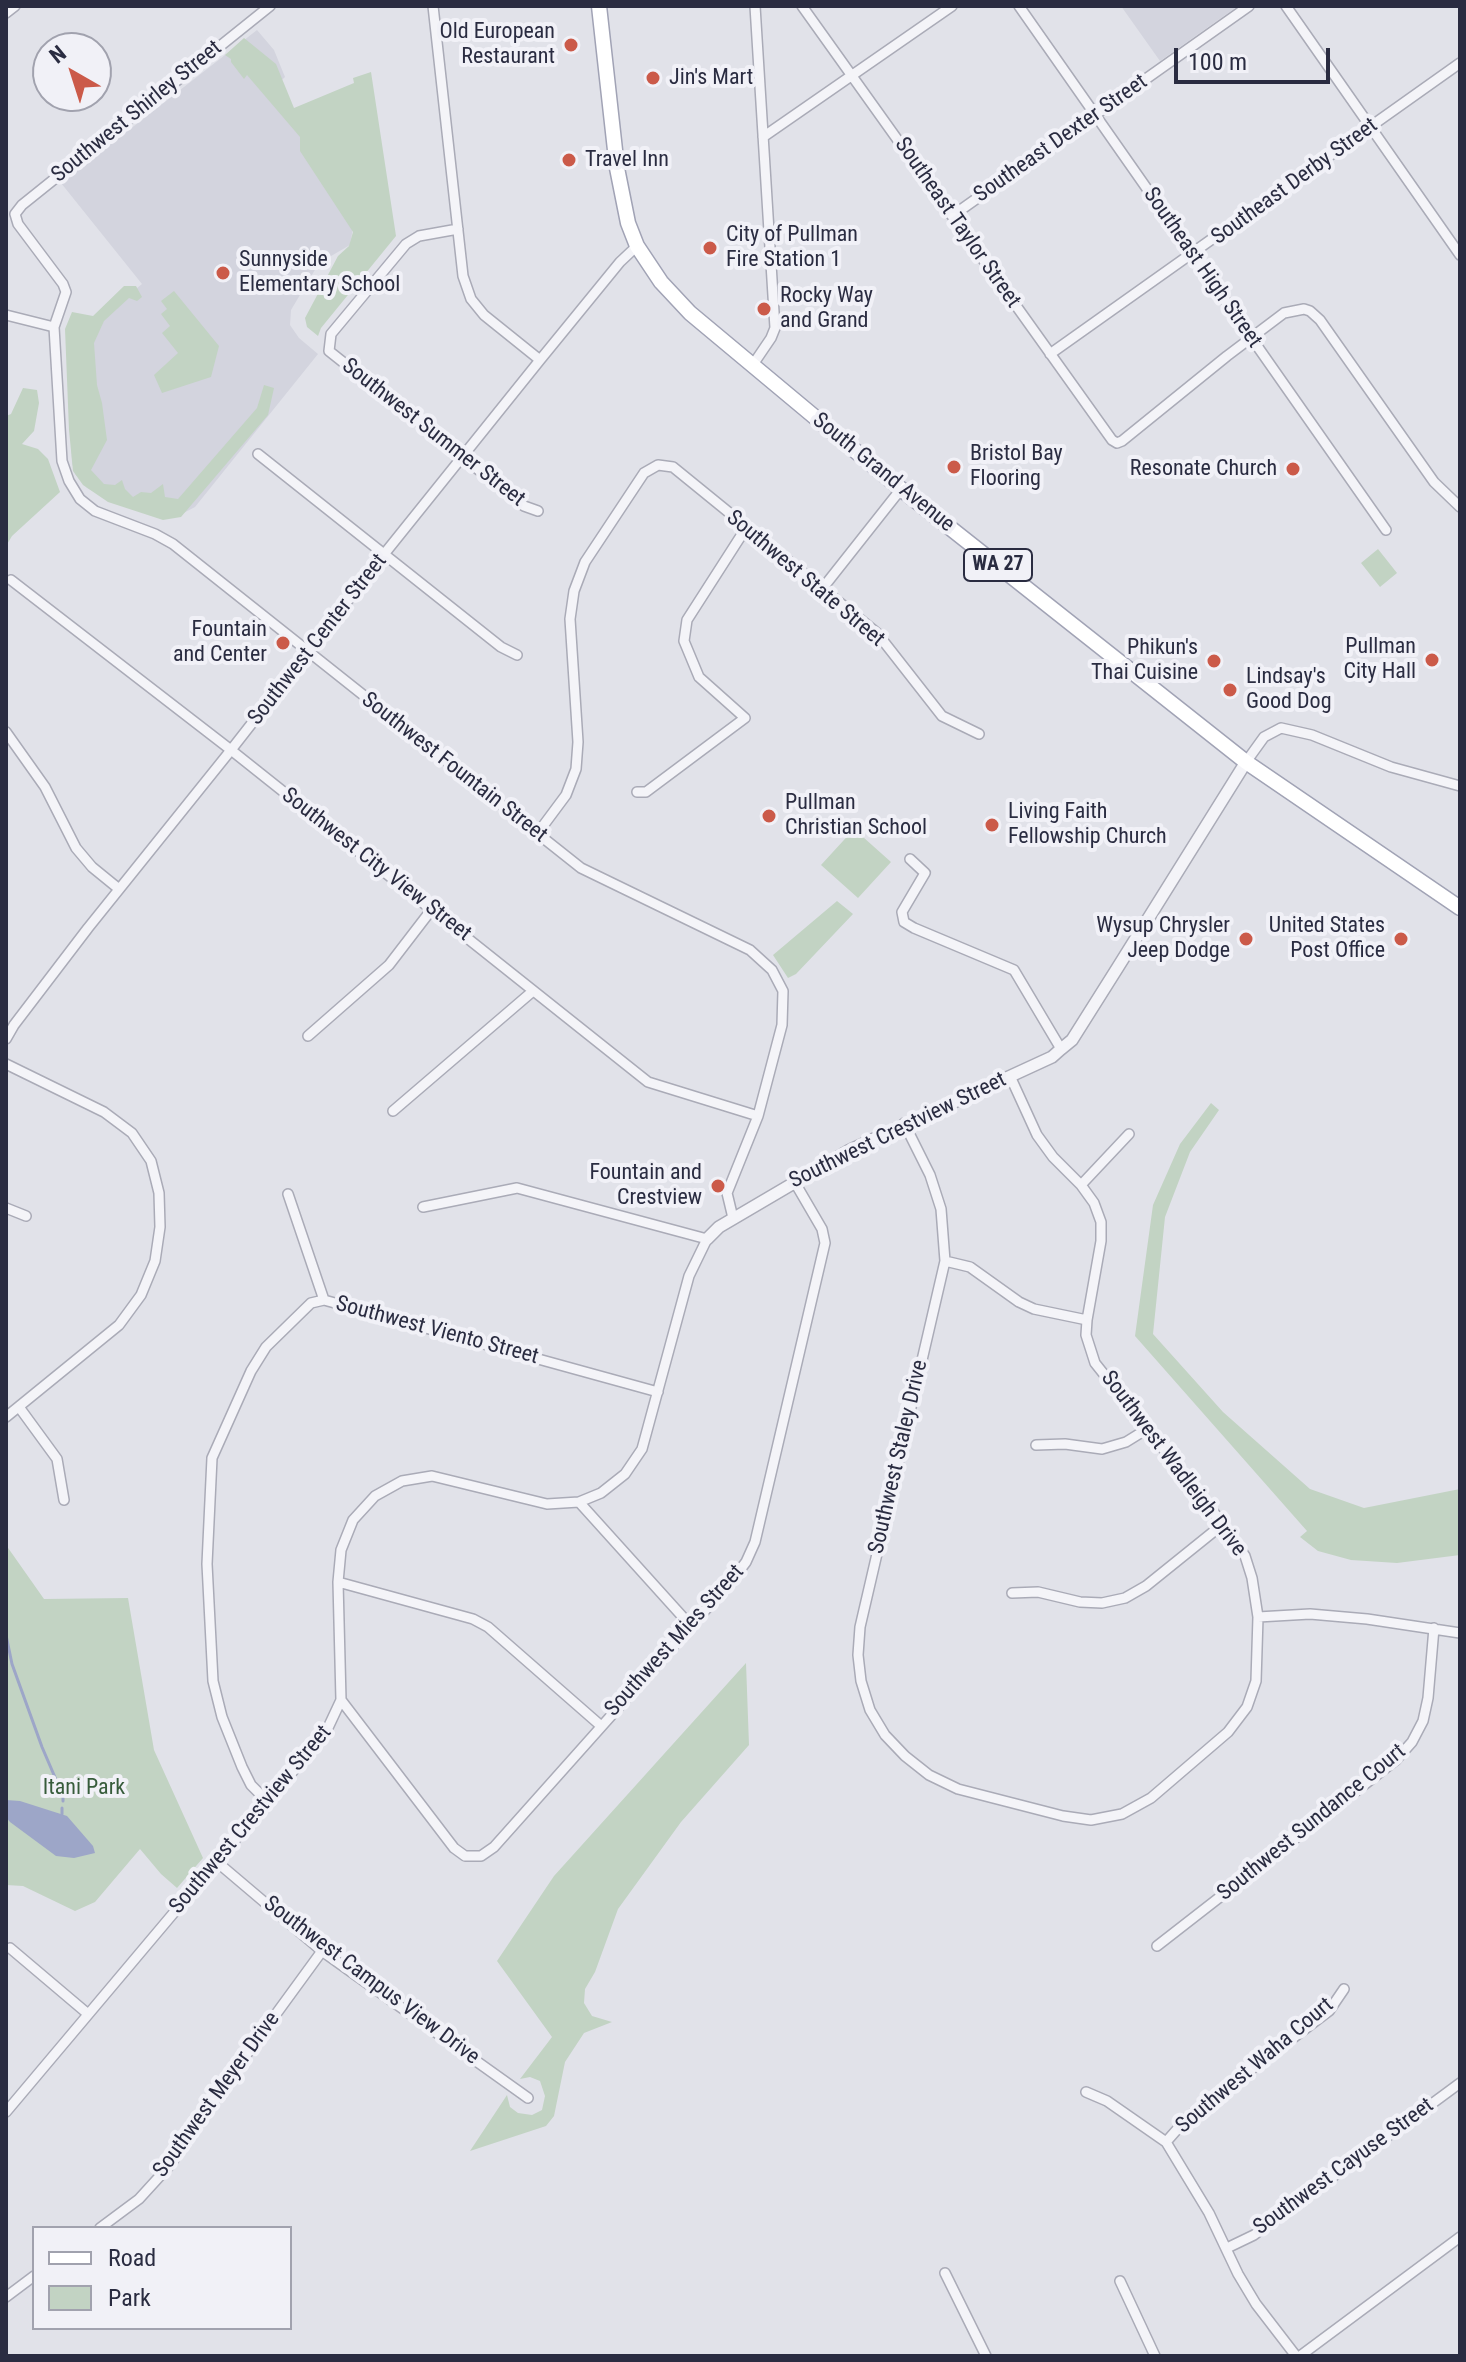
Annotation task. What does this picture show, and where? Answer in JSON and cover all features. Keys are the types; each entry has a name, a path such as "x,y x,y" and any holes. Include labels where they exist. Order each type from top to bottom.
{"main road":[{"name":"South Grand Avenue","path":"599,6 617,168 628,223 637,246 661,282 690,313 901,489 1246,762 1460,908"}],"street":[{"path":"6,13 15,6"},
{"name":"Southwest Shirley Street","path":"18,224 15,214 22,205 270,6"},
{"path":"433,6 463,276 471,299 484,315 540,360"},
{"path":"752,366 775,328 755,6"},
{"name":"Southeast Taylor Street","path":"802,6 1112,440 1117,443 1122,441 1251,337"},
{"path":"763,137 952,6"},
{"name":"Southeast High Street","path":"1019,6 1386,530"},
{"name":"Southeast Dexter Street","path":"952,216 1249,6"},
{"path":"1286,6 1460,255"},
{"name":"Southeast Derby Street","path":"1050,354 1194,255 1460,63"},
{"name":"Southwest Fountain Street","path":"18,224 66,292 54,327 62,461 80,499 95,511 173,544 581,868 750,950 772,970 783,991 784,1008 758,1116 727,1193 733,1218"},
{"name":"Southwest Summer Street","path":"458,229 419,236 406,244 331,334 329,351 524,506 538,511"},
{"name":"Southwest Center Street","path":"6,1039 119,889 385,553 620,262 637,246"},
{"path":"1251,337 1284,313 1295,309 1310,311 1320,320 1434,482 1460,507"},
{"path":"6,315 54,327"},
{"path":"258,454 501,647 517,655"},
{"name":"Southwest State Street","path":"537,834 566,795 576,769 578,742 570,619 574,591 585,562 644,473 658,465 673,467 877,633 942,716 979,734"},
{"path":"822,589 901,489"},
{"path":"637,792 646,792 745,718 699,677 684,641 687,620 746,528"},
{"name":"Southwest City View Street","path":"11,580 231,750 648,1082 758,1116"},
{"path":"1246,762 1264,737 1281,728 1312,735 1391,767 1460,786"},
{"path":"6,732 45,787 76,848 92,867 119,889"},
{"name":"Southwest Crestview Street","path":"6,2112 326,1732 341,1700 338,1582 341,1550 353,1520 375,1496 402,1481 432,1476 547,1504 579,1502 601,1493 625,1474 642,1449 689,1276 707,1239 719,1227 794,1181 904,1123 1052,1057 1072,1040 1246,762"},
{"path":"910,859 925,873 902,912 904,922 1009,967 1061,1049"},
{"path":"308,1036 389,965 432,909"},
{"path":"393,1111 533,991"},
{"path":"6,1064 104,1112 132,1133 151,1161 159,1193 160,1227 155,1261 141,1295 119,1325 6,1417"},
{"name":"Southwest Wadleigh Drive","path":"929,1775 958,1789 1063,1816 1091,1820 1122,1814 1151,1798 1228,1732 1247,1707 1256,1681 1258,1617 1245,1556 1095,1363 1086,1335 1101,1241 1101,1222 1094,1203 1081,1185 1053,1157 1037,1135 1010,1076"},
{"name":"Southwest Staley Drive","path":"904,1123 930,1175 941,1209 945,1261 860,1627 858,1655 861,1681 870,1710 885,1735 929,1775"},
{"path":"1081,1185 1129,1134"},
{"name":"Southwest Mies Street","path":"341,1700 454,1848 465,1856 481,1856 494,1847 746,1562 755,1542 825,1243 822,1229 794,1181"},
{"path":"423,1207 517,1188 707,1239"},
{"name":"Southwest Viento Street","path":"288,1194 324,1300 658,1392"},
{"path":"6,1208 26,1216"},
{"path":"945,1261 970,1267 1034,1309 1087,1320"},
{"path":"267,1801 251,1785 242,1767 222,1717 213,1681 207,1564 212,1458 251,1371 266,1347 311,1303 324,1300"},
{"path":"19,1407 57,1459 64,1500"},
{"path":"1036,1445 1065,1444 1102,1449 1126,1442 1147,1429"},
{"path":"579,1502 690,1625"},
{"path":"1012,1593 1038,1592 1091,1602 1125,1598 1146,1586 1223,1524"},
{"path":"338,1582 473,1619 488,1627 600,1725"},
{"path":"1258,1617 1310,1614 1460,1633"},
{"name":"Southwest Sundance Court","path":"1157,1946 1396,1760 1412,1742 1423,1721 1428,1698 1434,1628"},
{"name":"Southwest Campus View Drive","path":"217,1862 322,1951 528,2098"},
{"path":"10,1948 88,2014"},
{"name":"Southwest Meyer Drive","path":"103,2226 139,2199 170,2165 322,1951"},
{"name":"Southwest Waha Court","path":"1166,2142 1188,2117 1329,2011 1344,1989"},
{"name":"Southwest Cayuse Street","path":"1227,2248 1254,2235 1460,2083"},
{"path":"1086,2092 1107,2101 1166,2142 1209,2213 1256,2304 1298,2356 1460,2237"},
{"path":"945,2273 986,2356"},
{"path":"6,2297 32,2278"},
{"path":"1120,2281 1155,2356"}],"shaded area":[{"path":"1121,6 1238,6 1160,61"},
{"name":"Sunnyside Elementary School","path":"257,30 274,50 285,77 269,92 301,134 353,228 350,245 319,263 291,310 290,325 299,338 318,354 195,507 176,517 110,500 87,488 75,474 67,345 142,284 61,183"}],"green space":[{"path":"244,38 276,64 294,108 354,83 353,78 371,72 396,236 321,328 318,336 307,327 305,318 338,256 349,246 353,232 300,151 300,137 247,75 244,79 225,55"},
{"path":"124,286 136,286 142,297 137,301 129,298 104,321 94,343 97,385 107,440 91,470 104,484 115,485 122,480 133,497 141,492 151,493 163,484 165,497 178,499 257,408 264,385 274,388 268,415 181,517 163,520 108,502 83,485 73,471 65,329 72,312 93,316"},
{"path":"174,291 219,346 211,377 162,393 154,375 178,353 162,333 170,326 161,314 167,309 161,301"},
{"path":"23,388 37,390 39,403 34,431 22,444 38,449 48,459 60,492 12,536 6,546 6,416 11,414"},
{"path":"1378,549 1397,573 1380,587 1361,563"},
{"path":"854,829 891,862 858,898 821,865"},
{"path":"837,901 853,914 796,974 788,978 773,955"},
{"path":"1211,1103 1219,1110 1190,1152 1165,1217 1153,1334 1223,1412 1310,1489 1364,1508 1460,1489 1460,1555 1397,1563 1351,1560 1318,1551 1300,1537 1307,1531 1135,1336 1153,1205 1180,1144"},
{"name":"Itani Park","path":"6,1545 44,1599 128,1598 154,1750 203,1858 177,1888 140,1849 95,1902 75,1911 23,1886 6,1885"},
{"path":"746,1663 749,1745 681,1822 618,1909 595,1972 585,1989 584,2003 592,2016 612,2022 584,2033 565,2062 554,2116 546,2126 470,2151 507,2095 510,2107 518,2113 532,2115 542,2110 545,2096 540,2081 530,2077 520,2079 552,2037 497,1961 554,1876"}],"water":[{"path":"6,1800 20,1801 67,1816 93,1846 95,1853 74,1858 56,1856 10,1822 6,1817"}],"waterway":[{"path":"6,1635 12,1664 63,1801"},
{"path":"62,1808 62,1814"}],"place":[{"name":"Old European Restaurant","path":"571,45"},
{"name":"Jin's Mart","path":"653,78"},
{"name":"Travel Inn","path":"569,160"},
{"name":"City of Pullman Fire Station 1","path":"710,248"},
{"name":"Sunnyside Elementary School","path":"223,273"},
{"name":"Rocky Way and Grand","path":"764,309"},
{"name":"Bristol Bay Flooring","path":"954,467"},
{"name":"Resonate Church","path":"1293,469"},
{"name":"Fountain and Center","path":"283,643"},
{"name":"Pullman City Hall","path":"1432,660"},
{"name":"Phikun's Thai Cuisine","path":"1214,661"},
{"name":"Lindsay's Good Dog","path":"1230,690"},
{"name":"Pullman Christian School","path":"769,816"},
{"name":"Living Faith Fellowship Church","path":"992,825"},
{"name":"Wysup Chrysler Jeep Dodge","path":"1246,939"},
{"name":"United States Post Office","path":"1401,939"},
{"name":"Fountain and Crestview","path":"718,1186"}]}
